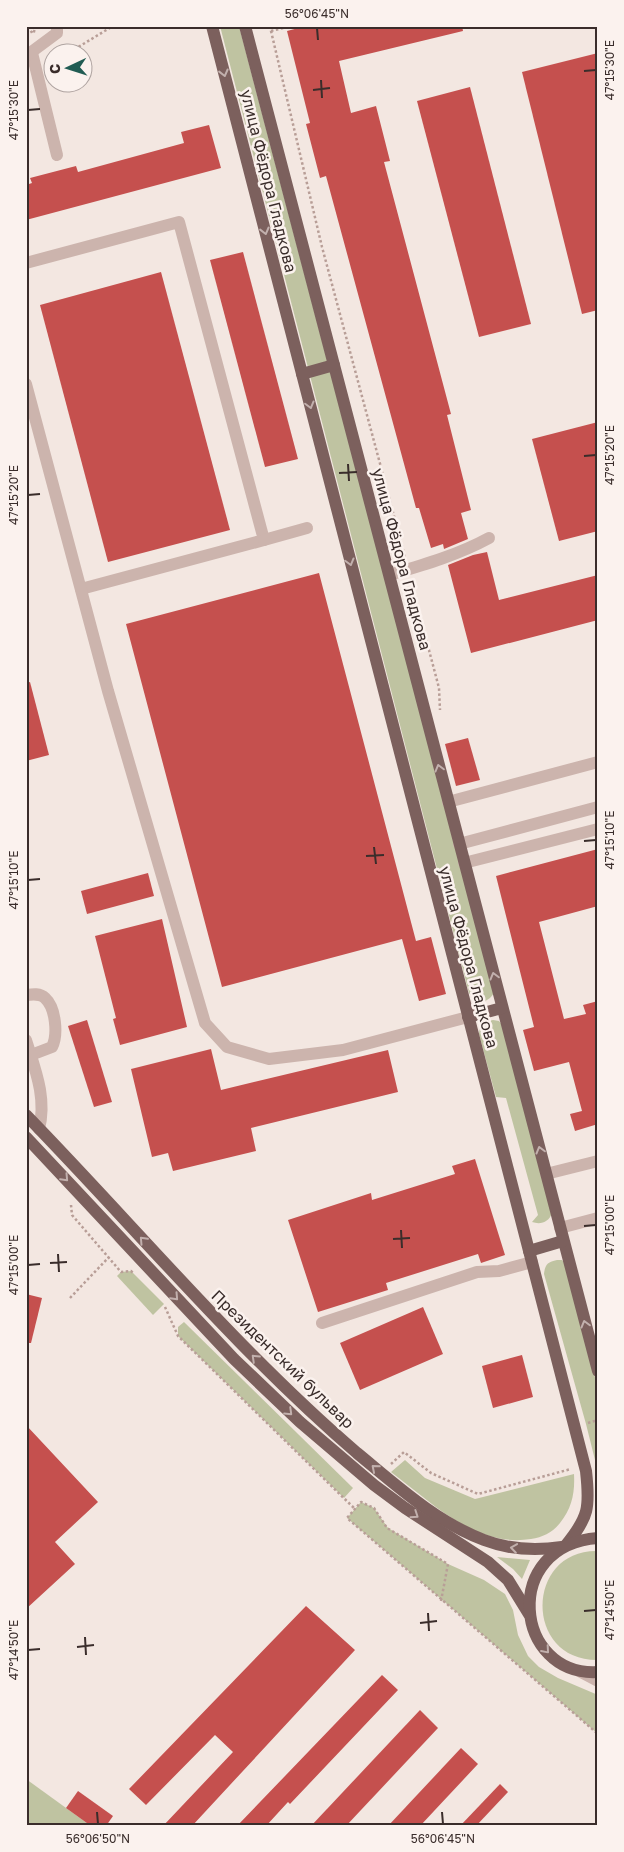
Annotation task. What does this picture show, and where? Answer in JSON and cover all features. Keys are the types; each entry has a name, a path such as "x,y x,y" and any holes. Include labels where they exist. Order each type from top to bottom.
{"main road":[{"name":"улица Фёдора Гладкова","path":"212,26 586,1471 589,1498 586,1515 580,1529 564,1546 550,1556 537,1574 529,1596 529,1614"},
{"name":"улица Фёдора Гладкова","path":"245,26 598,1371"},
{"path":"302,374 334,365"},
{"path":"468,1017 502,1008"},
{"name":"Президентский бульвар","path":"26,1116 240,1343 313,1415 412,1498 458,1528 484,1540 506,1547 525,1550 564,1546 598,1538"},
{"path":"29,1139 39,1129"},
{"name":"Президентский бульвар","path":"29,1139 221,1346 293,1416 374,1485 405,1508 488,1562 508,1580 529,1614"},
{"path":"530,1256 564,1241"},
{"path":"529,1614 539,1641 556,1660 579,1671 598,1672"}],"street":[{"path":"57,26 57,33 29,54 57,154"},
{"path":"26,263 179,222 264,540"},
{"path":"26,384 108,691 204,1023 227,1047 269,1059 343,1050 468,1017"},
{"path":"81,589 307,528"},
{"path":"389,575 461,552 490,538"},
{"path":"448,802 598,762"},
{"path":"459,844 598,807"},
{"path":"464,863 598,829"},
{"path":"26,995 36,994 45,997 51,1007 56,1027 56,1039 52,1047 30,1055"},
{"path":"26,1040 42,1095 42,1118 39,1129"},
{"path":"546,1174 598,1161"},
{"path":"560,1228 598,1218"},
{"path":"322,1323 476,1272 499,1271 530,1256"},
{"path":"579,1671 598,1681"}],"path":[{"path":"86,42 112,26"},
{"path":"271,31 291,26"},
{"path":"26,35 33,31"},
{"path":"71,1203 72,1215 121,1272"},
{"path":"70,1298 109,1258"},
{"path":"164,1304 178,1336 355,1509"},
{"path":"586,1424 598,1420"},
{"path":"387,1468 404,1452 430,1473 478,1494 572,1468"},
{"path":"441,1601 448,1564 388,1528 374,1508 361,1502 347,1518 441,1601 598,1734"}],"green space":[{"path":"220,26 239,26 494,993 485,1001 478,1001 469,993"},
{"path":"499,1021 504,1027 552,1213 547,1221 541,1223 532,1222 538,1215 506,1098 496,1097 479,1034 480,1027 485,1022"},
{"path":"562,1260 566,1265 598,1389 598,1472 544,1274 547,1264"},
{"path":"131,1271 164,1304 153,1315 117,1276 121,1272"},
{"path":"184,1322 353,1488 344,1498 178,1336 178,1327"},
{"path":"405,1460 425,1478 475,1499 574,1474 572,1500 560,1523 543,1536 511,1540 492,1537 473,1530 455,1520 391,1472"},
{"path":"361,1502 374,1508 388,1528 448,1564 484,1580 505,1594 513,1610 518,1635 528,1656 539,1667 558,1678 598,1695 598,1734 347,1518"},
{"path":"598,1551 598,1660 573,1656 556,1643 546,1625 542,1605 546,1585 557,1567 574,1555"},
{"path":"497,1557 530,1560 522,1579 513,1569"},
{"path":"26,1779 91,1826 26,1826"}],"building":[{"path":"306,26 462,26 463,31 339,61 351,113 376,106 390,161 384,162 451,414 447,415 471,510 461,513 468,539 444,549 443,544 431,548 419,508 416,508 326,176 320,178 306,124 310,123 287,31"},
{"path":"598,53 598,310 582,314 522,72"},
{"path":"470,87 531,324 479,337 417,101"},
{"path":"209,125 221,168 26,220 26,185 32,183 30,178 76,166 78,172 184,143 181,132"},
{"path":"243,252 298,459 265,467 210,260"},
{"path":"161,272 230,530 108,562 40,305"},
{"path":"598,422 598,531 559,541 532,439"},
{"path":"487,552 499,600 598,575 598,620 471,653 448,565 473,555"},
{"path":"319,573 416,941 431,937 446,994 419,1001 402,939 222,987 126,624"},
{"path":"30,682 49,755 26,761 26,683"},
{"path":"468,738 480,780 456,786 445,744"},
{"path":"598,849 598,906 539,922 564,1019 586,1014 583,1005 598,1001 598,1124 575,1131 570,1114 582,1111 569,1062 534,1071 523,1030 534,1027 496,876"},
{"path":"148,873 154,896 87,914 81,891"},
{"path":"162,919 187,1027 120,1045 113,1019 116,1018 95,936"},
{"path":"87,1020 112,1102 94,1107 68,1026"},
{"path":"211,1049 221,1090 388,1050 398,1092 251,1128 256,1151 173,1171 168,1153 152,1157 131,1069"},
{"path":"475,1159 505,1255 481,1263 478,1254 386,1283 388,1290 318,1312 288,1220 371,1193 372,1200 455,1174 452,1166"},
{"path":"26,1294 42,1298 31,1343 26,1343"},
{"path":"423,1307 443,1354 360,1390 340,1343"},
{"path":"522,1355 533,1397 493,1408 482,1366"},
{"path":"26,1425 98,1502 55,1542 75,1564 26,1609"},
{"path":"306,1606 355,1650 192,1826 163,1826 233,1752 215,1735 146,1805 129,1789"},
{"path":"382,1675 398,1690 290,1804 288,1802 266,1826 237,1826"},
{"path":"420,1710 438,1728 346,1826 311,1826"},
{"path":"461,1748 478,1764 420,1826 388,1826"},
{"path":"500,1784 508,1792 476,1826 460,1826"},
{"path":"78,1791 113,1816 106,1826 91,1826 66,1808"}]}
